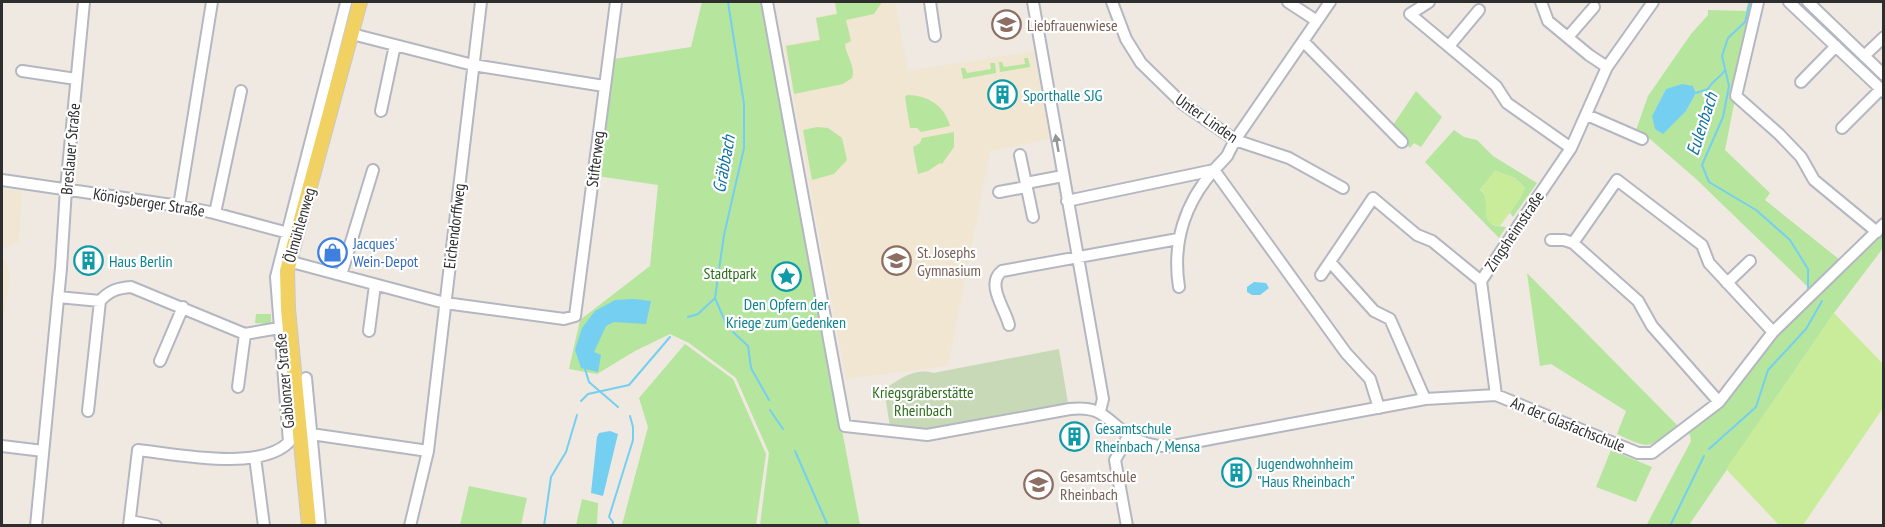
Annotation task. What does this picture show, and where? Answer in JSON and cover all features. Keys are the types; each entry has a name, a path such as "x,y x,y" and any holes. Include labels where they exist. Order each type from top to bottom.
{"main road":[{"name":"Ölmühlenweg","path":"309,525 286,281 291,234 352,33 351,3"}],"street":[{"name":"Breslauer Straße","path":"36,525 84,2"},
{"path":"179,206 212,2"},
{"name":"Eichendorffweg","path":"410,525 428,451 481,2"},
{"name":"Stifterweg","path":"445,303 564,319 575,316 616,2"},
{"path":"767,2 846,426 927,435 1070,409 1086,408 1100,411 1103,399 1033,2"},
{"path":"930,2 935,36"},
{"name":"Unter Linden","path":"1112,2 1126,39 1142,63 1183,104 1235,140 1289,158 1343,188"},
{"path":"1288,2 1317,21"},
{"path":"1179,287 1175,267 1178,239 1190,205 1200,186 1227,156 1235,140 1330,2"},
{"path":"1429,2 1410,14 1496,86 1507,103 1571,148"},
{"path":"1541,2 1548,21 1607,67"},
{"name":"Zingsheimstraße","path":"1496,395 1481,281 1571,148 1607,67 1653,2"},
{"path":"1758,2 1736,96 1779,134 1801,158 1814,180 1880,228"},
{"path":"1789,2 1882,90 1842,128"},
{"path":"1808,2 1884,75"},
{"name":"Ölmühlenweg","path":"291,234 351,3"},
{"path":"1568,38 1594,7"},
{"path":"1449,46 1479,10"},
{"path":"352,33 474,65 604,86"},
{"path":"1864,56 1884,37"},
{"path":"1303,42 1402,142"},
{"path":"381,111 396,45"},
{"path":"1801,82 1836,46"},
{"path":"22,71 76,79"},
{"path":"215,213 241,91"},
{"path":"1587,115 1642,139"},
{"path":"1020,155 1033,217"},
{"path":"341,276 373,170"},
{"path":"1067,201 1214,170"},
{"path":"1214,170 1346,353 1370,379 1379,408"},
{"path":"999,192 1063,176"},
{"name":"Königsberger Straße","path":"2,180 179,206 215,213 291,234"},
{"path":"1573,243 1617,180 1702,245 1709,263 1773,332"},
{"path":"1321,276 1373,198 1417,235 1432,241 1481,281"},
{"name":"An der Glasfachschule","path":"1100,411 1129,435 1159,447 1425,399 1496,395 1644,454 1658,449 1719,402 1773,332 1880,228"},
{"name":"Gablonzer Straße","path":"130,523 138,450 223,460 255,457 281,450 289,442 276,277 291,234"},
{"path":"1010,326 998,301 995,279 1002,271 1178,239"},
{"path":"1551,240 1573,243 1638,301 1652,326 1719,402"},
{"path":"288,261 445,303"},
{"path":"1727,283 1750,261"},
{"path":"1331,263 1374,311 1390,319 1425,399"},
{"path":"369,331 375,285"},
{"path":"88,411 100,302 108,293 118,288 131,287 246,334 279,328"},
{"path":"58,297 100,302"},
{"path":"160,362 183,307"},
{"path":"238,387 246,334"},
{"path":"306,378 320,525"},
{"path":"311,434 428,451"},
{"path":"1127,525 1115,460 1129,435"},
{"path":"2,446 43,451"},
{"path":"255,457 264,525"},
{"path":"130,523 156,525"}],"shaded area":[{"name":"St. Josephs Gymnasium","path":"834,2 895,2 908,71 1034,51 1050,139 990,151 948,366 846,379 784,45 819,39 815,17 836,13"},
{"path":"2,189 22,191 19,241 2,249"},
{"path":"2,255 10,273 2,330"}],"green space":[{"name":"Stadtpark","path":"702,2 761,2 860,525 760,525 769,453 736,378 689,343 670,334 635,351 597,374 569,369 580,320 650,266 658,185 597,176 614,59 691,47"},
{"path":"835,2 882,2 874,14 846,20 851,41 845,44 853,69 852,78 843,84 794,94 786,46 820,40 816,18 837,14"},
{"path":"1748,2 1754,2 1725,150 1770,193 1765,200 1840,260 1809,288 1695,178 1650,139 1635,133 1648,96 1691,34 1708,15 1708,10 1746,11","holes":["1693,86 1696,93 1686,111 1652,116 1666,89"]},
{"path":"1024,58 1028,58 1030,67 1000,72 999,62 1002,62 1004,67 1025,64"},
{"path":"990,63 995,63 996,73 963,79 961,68 965,68 967,73 991,69"},
{"path":"1416,91 1442,117 1421,147 1414,143 1410,148 1391,128"},
{"path":"907,95 922,97 940,107 950,126 921,132 917,128 910,128 905,97"},
{"path":"817,127 828,128 842,138 847,160 834,174 812,180 803,130"},
{"path":"1454,130 1464,137 1477,140 1493,156 1537,183 1513,217 1510,213 1525,188 1515,178 1495,171 1480,190 1485,197 1489,220 1494,225 1506,227 1499,238 1425,162"},
{"path":"954,132 954,147 942,164 918,174 913,147 920,143 922,138"},
{"path":"1495,171 1515,178 1525,188 1520,199 1500,226 1488,220 1486,199 1480,189"},
{"path":"1883,234 1883,248 1834,313 1689,525 1646,526 1691,441 1689,431 1721,406 1780,333"},
{"path":"1527,273 1678,426 1654,443 1643,445 1637,443 1617,434 1626,411 1551,364 1540,366"},
{"path":"1834,313 1883,364 1883,408 1803,525 1779,525 1726,469"},
{"path":"256,314 271,314 271,324 255,323"},
{"path":"685,344 733,379 766,454 756,525 622,525 648,427 639,398"},
{"name":"Kriegsgräberstätte Rheinbach","path":"1059,349 1068,403 924,431 890,427 884,389 907,375 919,372 933,373"},
{"path":"1611,450 1652,467 1636,502 1596,487"},
{"path":"469,486 527,498 521,525 460,525"},
{"path":"582,499 598,503 597,525 576,525"}],"water":[{"path":"1682,84 1693,86 1696,93 1686,111 1663,134 1655,129 1652,116 1666,89"},
{"path":"1254,282 1266,283 1269,288 1260,295 1252,295 1247,292 1247,287"},
{"path":"615,300 651,301 646,324 614,322 606,326 594,352 601,355 598,372 581,368 575,350 582,328 595,311"},
{"path":"610,431 618,434 603,496 591,493 597,437 599,433"}],"waterway":[{"name":"Gräbbach","path":"688,317 698,314 715,298 724,235 744,148 744,104 728,2"},
{"name":"Eulenbach","path":"1750,2 1745,22 1728,38 1722,56 1729,86 1723,117 1702,165 1709,182 1756,210 1790,240 1808,269 1808,288"},
{"path":"1696,93 1708,89 1725,70"},
{"path":"715,298 727,326"},
{"name":"Eulenbach","path":"1709,449 1756,407 1768,370 1806,329 1822,301"},
{"path":"733,332 748,346 751,368 769,400"},
{"name":"Gräbbach","path":"581,401 588,394 629,385 670,337"},
{"name":"Gräbbach","path":"585,369 589,382 618,407"},
{"path":"770,410 783,429"},
{"path":"544,526 551,477 566,452 577,415"},
{"name":"Gräbbach","path":"612,526 613,522 609,517 633,440 630,416"},
{"path":"795,451 828,526"},
{"name":"Eulenbach","path":"1670,526 1704,456"}],"place":[{"name":"Liebfrauenwiese","path":"1006,25"},
{"name":"Sporthalle SJG","path":"1002,95"},
{"name":"Jacques' Wein-Depot","path":"332,252"},
{"name":"Haus Berlin","path":"88,261"},
{"name":"St. Josephs Gymnasium","path":"896,261"},
{"name":"Den Opfern der Kriege zum Gedenken","path":"786,276"},
{"name":"Gesamtschule Rheinbach / Mensa","path":"1074,437"},
{"name":"Jugendwohnheim \"Haus Rheinbach\"","path":"1236,472"},
{"name":"Gesamtschule Rheinbach","path":"1039,485"}]}
